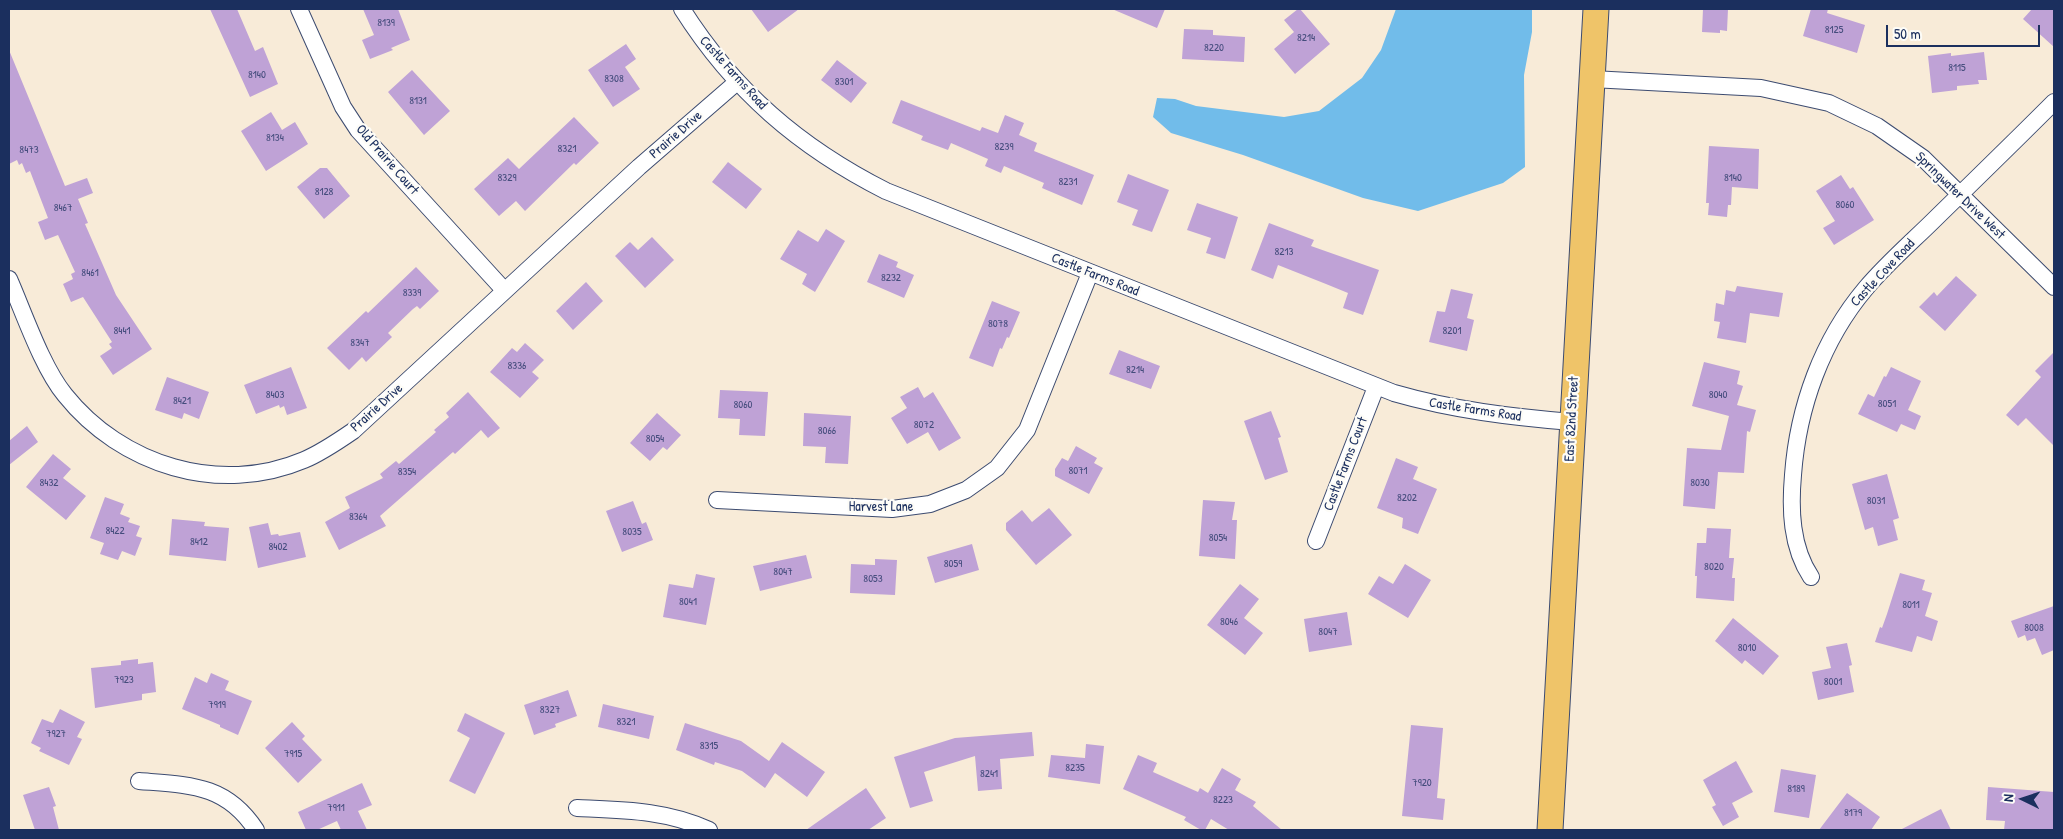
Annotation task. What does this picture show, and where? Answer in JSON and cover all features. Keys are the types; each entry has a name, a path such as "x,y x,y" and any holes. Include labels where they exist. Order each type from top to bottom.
{"main road":[{"name":"East 82nd Street","path":"1550,830 1596,9"}],"street":[{"name":"Old Prairie Court","path":"299,9 344,107 358,130 504,290"},
{"name":"Castle Farms Road","path":"682,9 699,36 737,82 757,103 793,134 859,178 904,199 1376,387 1422,402 1460,410 1572,422"},
{"name":"Springwater Drive West","path":"1592,79 1761,88 1788,92 1829,103 1877,126 1923,158 2054,287"},
{"name":"Prairie Drive","path":"9,279 50,372 65,396 91,423 122,446 147,459 183,470 221,475 249,474 277,469 304,460 344,437 359,425 639,167 737,82"},
{"name":"Castle Cove Road","path":"1811,577 1800,555 1793,528 1791,494 1795,442 1807,396 1821,360 1839,326 1867,288 2054,102"},
{"name":"Harvest Lane","path":"717,500 892,509 930,504 966,490 998,468 1027,430 1090,274"},
{"name":"Castle Farms Court","path":"1316,541 1376,387"},
{"path":"139,781 187,784 214,792 237,807 256,830"},
{"path":"577,808 660,814 687,821 709,830"}],"water":[{"path":"1396,9 1532,9 1532,32 1524,75 1525,167 1503,183 1418,211 1363,198 1243,155 1171,133 1153,117 1157,98 1175,99 1196,106 1284,117 1319,111 1362,78 1381,50"}],"building":[{"path":"210,9 237,9 255,51 263,47 278,84 250,97"},
{"path":"363,9 398,9 410,40 391,48 393,50 370,59 362,40 374,35"},
{"path":"751,9 799,9 768,32"},
{"path":"1112,9 1165,9 1157,28"},
{"path":"1298,9 1330,44 1295,74 1274,49 1294,32 1284,20"},
{"path":"1703,9 1728,9 1727,31 1720,30 1720,33 1702,32"},
{"path":"1811,9 1828,9 1827,13 1865,25 1857,53 1803,36"},
{"path":"2032,9 2054,9 2054,47 2023,19"},
{"path":"1184,29 1213,30 1213,35 1245,37 1244,62 1182,59"},
{"path":"626,44 636,59 625,67 640,89 613,107 588,70"},
{"path":"9,50 65,186 87,178 93,193 78,199 88,223 85,224 116,295 152,349 113,375 100,356 112,348 109,344 112,342 83,297 71,302 63,284 73,279 71,274 75,272 58,235 45,240 38,222 48,218 30,171 26,173 22,163 19,165 17,160 9,164"},
{"path":"1984,52 1987,80 1978,80 1979,84 1957,86 1957,90 1932,93 1928,56 1951,53 1951,56"},
{"path":"837,60 867,83 851,103 821,80"},
{"path":"412,70 450,111 424,135 388,92"},
{"path":"901,100 980,131 982,127 998,133 1005,115 1024,123 1019,135 1037,143 1034,151 1094,175 1082,205 1042,188 1044,183 1004,166 1001,173 985,166 988,159 951,143 948,150 921,140 923,136 892,123"},
{"path":"271,112 282,130 295,122 308,144 266,171 241,131"},
{"path":"574,117 599,143 576,165 574,163 525,211 516,201 499,216 474,189 508,158 519,169"},
{"path":"1709,146 1759,149 1758,189 1732,187 1731,205 1728,205 1727,217 1708,215 1709,203 1706,203"},
{"path":"728,162 762,189 746,209 712,182"},
{"path":"320,168 327,168 350,196 324,219 297,187"},
{"path":"1128,174 1169,190 1152,232 1132,225 1138,210 1117,202"},
{"path":"1841,175 1850,189 1853,187 1874,220 1834,245 1823,228 1835,221 1816,191"},
{"path":"1197,203 1238,217 1225,259 1206,253 1211,238 1187,230"},
{"path":"1269,223 1314,240 1311,246 1379,270 1363,315 1343,308 1348,293 1326,284 1278,265 1273,279 1251,270"},
{"path":"826,229 845,241 815,292 802,284 807,274 780,259 798,230 818,242"},
{"path":"652,237 674,260 645,288 615,256 630,242 638,250"},
{"path":"879,254 898,262 896,267 914,275 904,298 867,282"},
{"path":"416,267 439,291 420,309 417,306 413,309 388,333 392,337 366,362 362,357 349,370 327,348 366,311 368,313"},
{"path":"1956,276 1977,295 1945,331 1919,307 1934,292 1937,296"},
{"path":"586,282 603,301 573,330 556,311"},
{"path":"1737,286 1783,293 1779,317 1750,313 1746,343 1717,338 1720,322 1714,321 1716,303 1724,305 1726,290 1735,292"},
{"path":"1451,289 1473,294 1467,318 1474,320 1467,351 1429,342 1437,311 1445,312"},
{"path":"992,301 1020,312 1009,338 1007,337 1002,349 1000,348 993,367 969,358"},
{"path":"525,343 544,360 532,372 539,378 520,398 490,372 512,348 517,352"},
{"path":"1119,350 1160,366 1151,389 1109,374"},
{"path":"2054,352 2054,446 2026,418 2018,426 2006,415 2041,377 2035,371"},
{"path":"1704,362 1740,371 1737,384 1743,386 1737,405 1756,410 1750,432 1747,431 1744,473 1718,472 1715,509 1683,506 1687,448 1721,450 1729,416 1692,406"},
{"path":"291,367 307,408 287,415 284,406 280,408 279,405 256,414 244,385"},
{"path":"1891,367 1921,381 1908,410 1921,416 1915,430 1901,424 1897,432 1858,414 1868,394 1874,397 1884,376 1886,377"},
{"path":"167,377 209,392 199,419 184,413 182,419 155,410"},
{"path":"918,387 924,398 933,392 961,438 939,451 928,432 907,444 891,418 907,408 900,397"},
{"path":"720,390 768,392 765,436 739,435 740,419 718,418"},
{"path":"468,392 500,428 488,438 481,430 380,516 386,526 339,550 325,522 350,508 345,497 383,478 380,474 396,461 399,464 436,432 434,430 449,417 446,413"},
{"path":"1271,411 1281,437 1278,438 1288,472 1265,480 1244,421"},
{"path":"657,413 681,435 667,450 663,447 650,461 630,443"},
{"path":"804,413 851,416 848,464 825,463 826,447 803,446"},
{"path":"27,426 38,442 9,465 9,441"},
{"path":"1076,446 1097,458 1094,463 1103,468 1089,494 1055,476 1055,469 1062,458 1068,461"},
{"path":"53,454 71,469 63,478 86,496 66,520 26,487"},
{"path":"1396,458 1418,467 1413,479 1437,489 1418,534 1402,528 1403,518 1377,508"},
{"path":"1887,474 1899,518 1893,520 1898,540 1878,546 1873,527 1865,530 1852,484"},
{"path":"105,497 124,504 120,514 130,518 128,522 140,526 136,536 142,538 135,556 122,551 118,560 100,554 104,543 90,538"},
{"path":"1203,500 1235,502 1232,520 1237,520 1235,559 1199,556"},
{"path":"633,501 642,524 646,522 653,540 622,552 606,511"},
{"path":"1049,508 1072,535 1036,565 1006,530 1006,523 1022,510 1032,522"},
{"path":"172,519 205,522 204,526 229,528 226,561 169,555"},
{"path":"268,523 271,535 278,534 279,536 300,532 306,557 258,568 249,527"},
{"path":"1707,528 1731,529 1729,558 1734,558 1732,578 1735,578 1734,601 1696,598 1697,543 1706,543"},
{"path":"972,544 979,570 935,583 927,557"},
{"path":"806,555 812,578 760,591 753,566"},
{"path":"875,559 897,560 895,595 850,593 851,564 875,565"},
{"path":"1405,564 1431,580 1408,618 1368,594 1379,576 1393,584"},
{"path":"1900,573 1925,580 1922,590 1932,593 1925,616 1938,621 1932,641 1917,636 1912,652 1875,642 1880,627 1882,628"},
{"path":"696,574 715,578 706,625 663,617 669,584 693,588"},
{"path":"1240,584 1259,599 1244,618 1263,633 1245,655 1207,625"},
{"path":"2054,606 2054,650 2042,655 2035,638 2027,641 2025,635 2018,638 2011,621"},
{"path":"1347,612 1352,645 1309,652 1304,619"},
{"path":"1733,618 1779,656 1763,675 1745,660 1742,664 1715,641"},
{"path":"1847,643 1852,665 1849,666 1854,692 1818,700 1812,672 1831,668 1826,647"},
{"path":"138,659 138,664 153,662 156,692 142,694 142,700 95,708 91,668 121,665 121,661"},
{"path":"211,673 229,681 225,690 252,701 238,735 182,709 195,677 207,683"},
{"path":"568,690 577,716 555,724 556,727 534,735 524,705"},
{"path":"603,704 654,716 649,739 598,727"},
{"path":"60,709 85,722 77,737 82,739 69,765 39,751 41,748 31,743 42,719 53,723"},
{"path":"465,713 505,733 475,794 449,781 470,738 457,731"},
{"path":"292,722 305,736 302,739 322,760 298,783 265,748"},
{"path":"685,723 741,741 769,761 782,742 825,772 807,797 775,773 765,788 742,771 715,762 714,765 676,750"},
{"path":"1411,725 1443,728 1437,798 1445,799 1443,820 1402,816"},
{"path":"1032,732 1034,756 1000,759 1002,789 978,791 975,756 924,772 933,801 910,808 894,757 955,738"},
{"path":"1086,744 1104,746 1100,784 1048,777 1051,755 1085,758"},
{"path":"1138,755 1157,763 1153,772 1198,792 1200,788 1208,793 1222,768 1241,779 1235,790 1256,802 1253,806 1282,830 1229,830 1211,819 1205,830 1201,830 1184,820 1186,817 1123,789"},
{"path":"1736,761 1753,792 1732,803 1739,817 1723,826 1712,807 1716,805 1703,780"},
{"path":"1781,769 1816,775 1809,818 1774,812"},
{"path":"362,783 372,805 358,811 367,830 341,830 337,821 317,830 306,830 298,812"},
{"path":"49,787 56,806 53,807 59,830 35,830 23,795"},
{"path":"1988,787 2054,792 2054,830 2004,830 2005,821 1986,820"},
{"path":"866,788 886,818 868,830 806,830"},
{"path":"1847,793 1880,817 1871,830 1819,830"},
{"path":"1941,809 1951,830 1900,830"}]}
